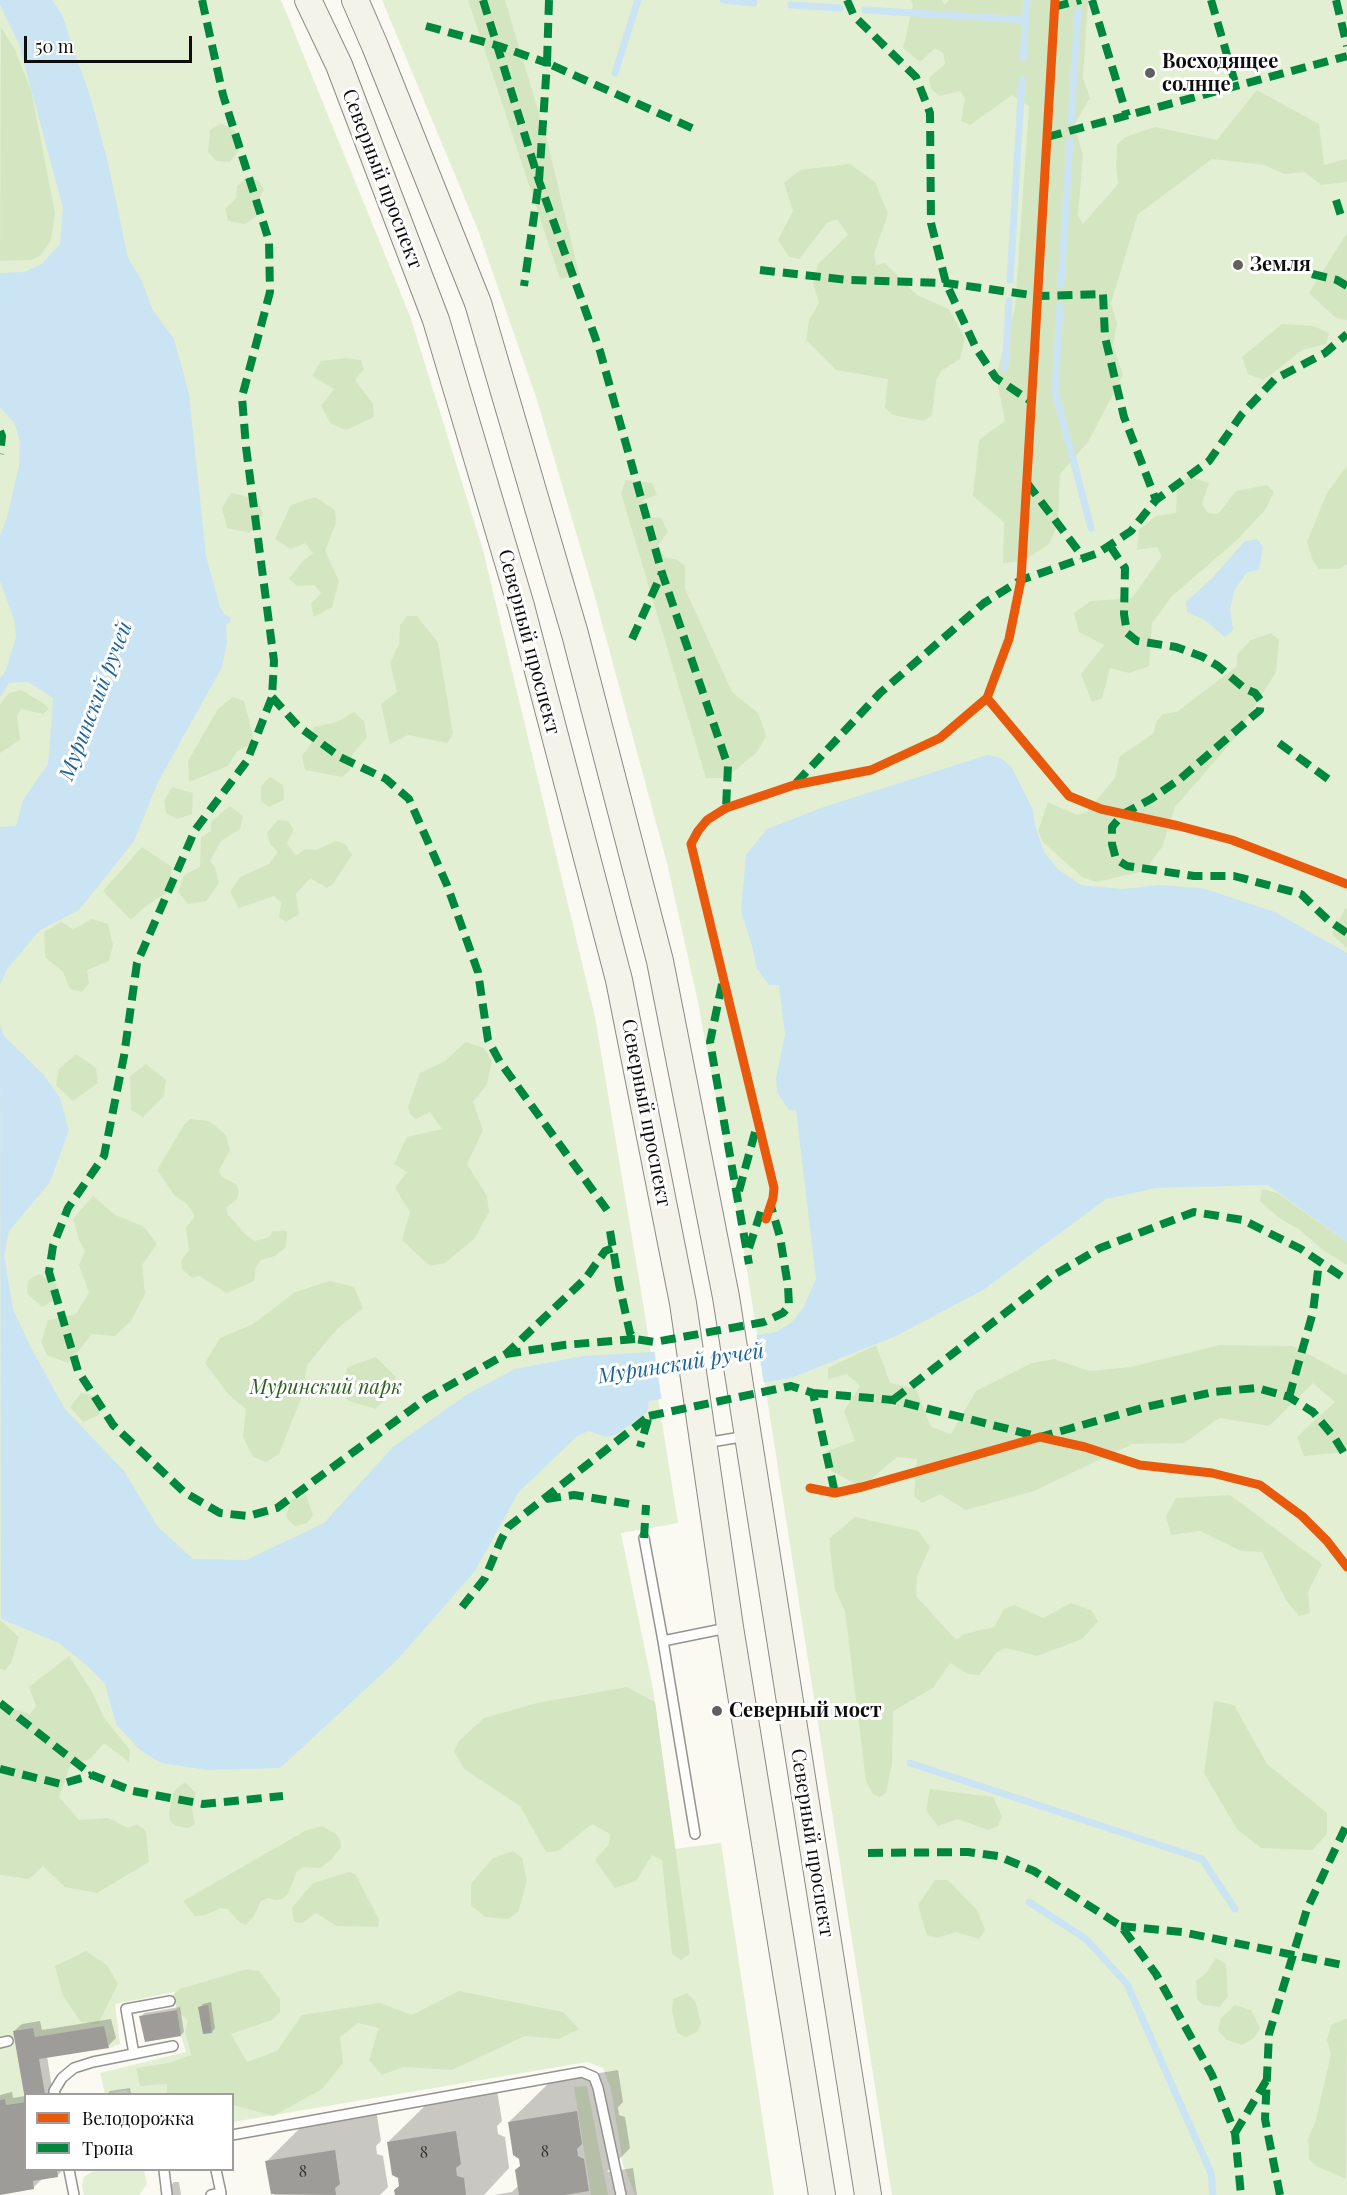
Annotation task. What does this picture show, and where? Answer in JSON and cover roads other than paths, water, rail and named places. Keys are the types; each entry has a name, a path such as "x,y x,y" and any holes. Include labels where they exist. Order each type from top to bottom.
{"main road":[{"name":"Северный проспект","path":"308,0 339,65 436,320 521,606 619,980 683,1304 703,1434"},
{"path":"355,0 478,303 575,634 660,961 726,1297 746,1428"},
{"name":"Северный проспект","path":"746,1428 868,2195"},
{"path":"703,1434 730,1627 822,2195"}],"lane":[{"path":"703,1434 746,1428"},
{"path":"644,1538 695,1833"},
{"path":"663,1641 730,1627"},
{"path":"134,2054 126,2009 170,2001"},
{"path":"55,2093 62,2079 74,2068 172,2046"},
{"path":"234,2135 582,2072 594,2077 598,2088 621,2195"},
{"path":"69,2171 74,2195"},
{"path":"164,2171 168,2195"},
{"path":"211,2195 221,2193 216,2171"}],"water":[{"name":"Муринский ручей","path":"0,0 52,0 62,15 91,99 108,163 128,258 142,281 152,309 174,339 189,394 206,556 220,607 225,615 231,618 226,624 227,642 222,667 158,782 134,841 79,910 40,930 7,969 0,985 0,827 16,826 23,800 48,764 53,698 28,682 9,683 0,697 0,678 6,670 16,637 14,619 0,581 0,536 19,466 20,442 15,424 0,407 0,273 24,272 42,264 60,244 63,208 19,44 0,5"},
{"path":"1257,539 1263,547 1259,570 1247,572 1235,589 1230,608 1233,630 1225,637 1205,620 1187,612 1186,602 1212,578 1245,541"},
{"name":"Муринский ручей","path":"987,755 1001,758 1012,768 1033,810 1035,825 1044,852 1059,870 1081,885 1122,889 1159,885 1202,888 1275,912 1347,953 1347,1242 1268,1185 1156,1188 1106,1199 983,1290 896,1336 791,1378 649,1401 647,1412 617,1434 606,1437 589,1431 577,1436 518,1493 475,1571 397,1660 280,1768 208,1770 161,1763 140,1750 116,1724 105,1684 85,1664 59,1643 1,1619 0,1025 4,1036 43,1074 60,1098 69,1130 50,1182 9,1231 4,1256 13,1309 30,1346 65,1409 124,1471 158,1527 193,1559 246,1560 324,1523 393,1447 466,1395 515,1369 583,1356 652,1352 776,1332 792,1322 803,1308 816,1279 796,1110 789,1110 777,1092 776,1078 785,1035 779,985 769,985 757,969 741,911 746,855 767,829 821,808"}],"waterway":[{"path":"615,73 638,0"},
{"path":"723,0 754,3"},
{"path":"1023,58 1027,0"},
{"path":"791,5 840,8"},
{"path":"865,10 1026,20"},
{"path":"1071,121 1078,11"},
{"path":"1010,280 1022,80"},
{"path":"1061,285 1070,141"},
{"path":"1005,368 1009,301"},
{"path":"1060,305 1055,391 1091,528"},
{"path":"910,1763 1202,1859 1235,1909"},
{"path":"1029,1902 1086,1939 1127,1984 1211,2173 1213,2195"}],"place":[{"name":"Восходящее солнце","path":"1150,73"},
{"name":"Земля","path":"1238,265"},
{"name":"Северный мост","path":"717,1711"}],"park label":[{"name":"Муринский парк","path":"326,1388"}]}
